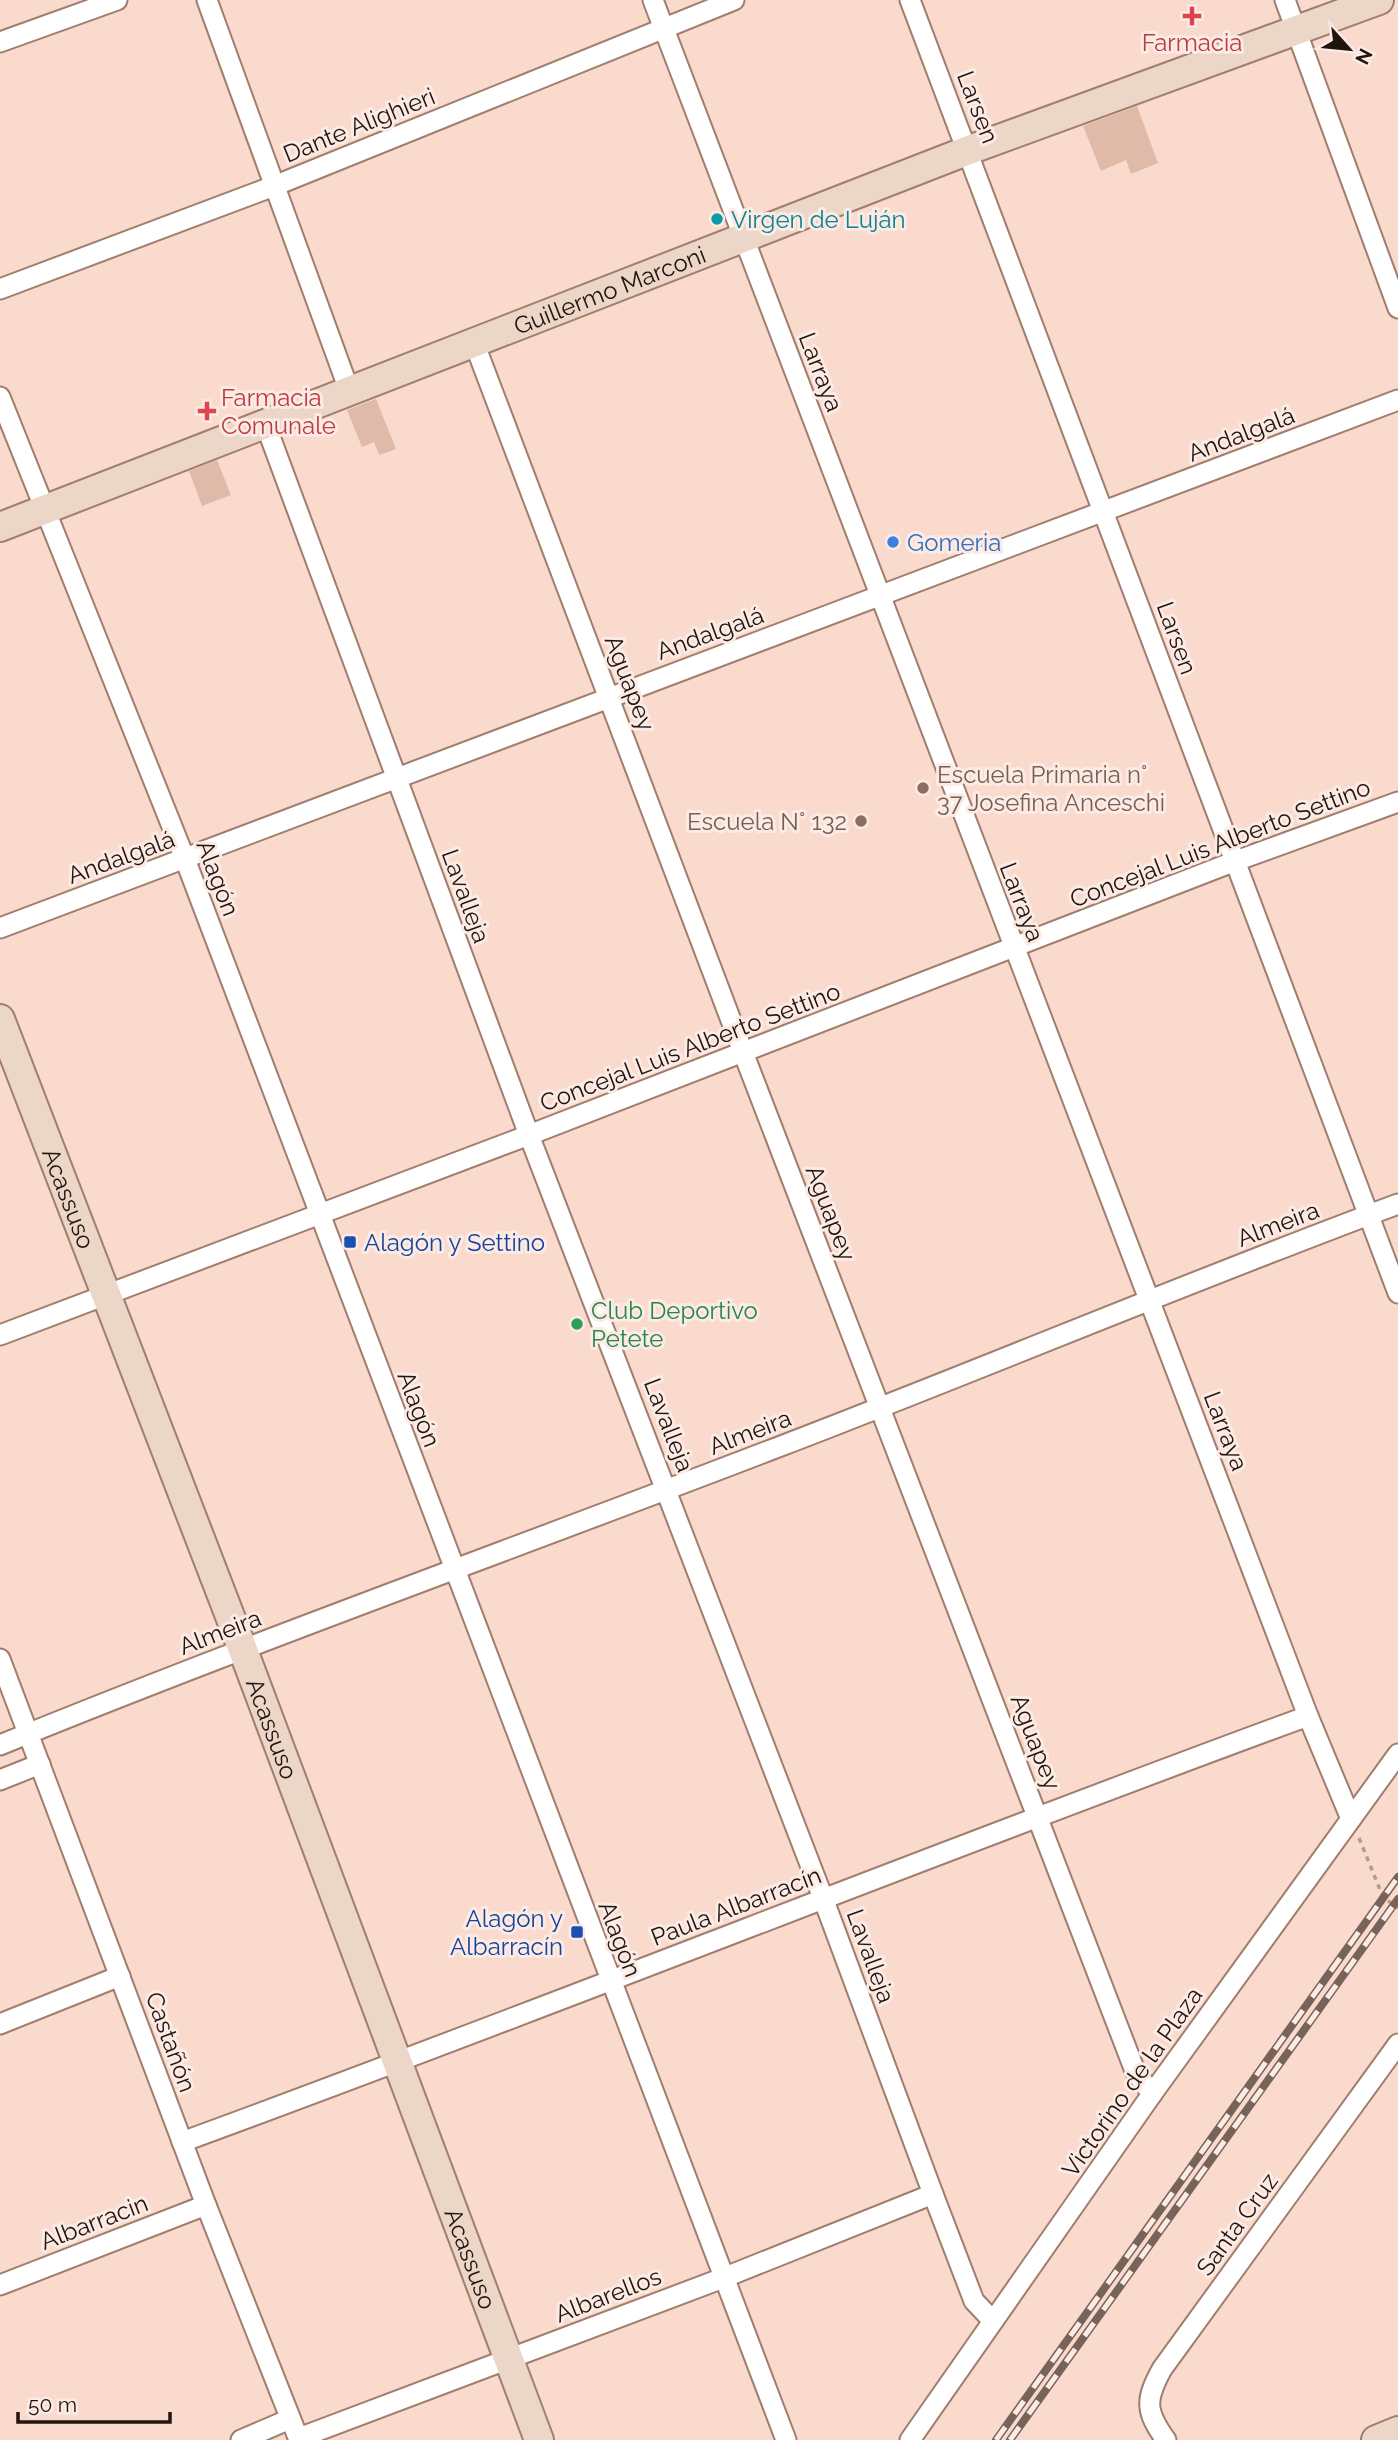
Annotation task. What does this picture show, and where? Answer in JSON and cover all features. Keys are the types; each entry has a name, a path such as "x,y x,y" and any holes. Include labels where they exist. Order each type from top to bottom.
{"street":[{"path":"0,42 117,0"},
{"path":"207,0 349,390"},
{"name":"Larraya","path":"653,0 1013,949 1308,1716 1352,1819"},
{"name":"Dante Alighieri","path":"0,289 274,186 734,0"},
{"name":"Larsen","path":"911,0 970,150 1233,862 1398,1293"},
{"path":"1285,0 1398,308"},
{"name":"Guillermo Marconi","path":"0,527 349,390 475,345 970,150 1378,0"},
{"name":"Aguapey","path":"475,345 879,1409 1135,2071 1152,2094"},
{"name":"Alagón","path":"0,397 185,859 786,2440"},
{"name":"Andalgalá","path":"0,928 396,779 609,695 880,597 1398,400"},
{"name":"Lavalleja","path":"265,423 529,1135 824,1898 974,2301 993,2321"},
{"name":"Concejal Luis Alberto Settino","path":"0,1335 105,1293 529,1135 1233,862 1398,802"},
{"name":"Acassuso","path":"0,1019 243,1650 539,2440"},
{"name":"Almeira","path":"0,1745 453,1569 879,1409 1149,1299 1398,1205"},
{"name":"Castañón","path":"0,1659 206,2205 299,2439"},
{"name":"Paula Albarracín","path":"182,2142 399,2062 1038,1815 1308,1716"},
{"name":"Victorino de la Plaza","path":"910,2440 1152,2094 1398,1754"},
{"path":"0,1780 40,1764"},
{"path":"0,2024 120,1976"},
{"name":"Santa Cruz","path":"1166,2440 1150,2412 1149,2393 1162,2369 1398,2044"},
{"name":"Albarellos","path":"299,2439 933,2194"},
{"name":"Albarracin","path":"0,2285 206,2205"},
{"path":"241,2440 290,2418"},
{"path":"1376,2440 1398,2431"}],"path":[{"path":"1352,1819 1383,1897 1398,1908"}],"building":[{"path":"1137,106 1158,163 1131,174 1126,160 1101,171 1083,126"},
{"path":"376,399 396,449 379,455 374,442 362,447 347,410"},
{"path":"217,460 231,495 202,506 189,471"}],"railway":[{"path":"996,2440 1398,1877"},
{"path":"1010,2440 1398,1899"}],"place":[{"name":"Farmacia","path":"1192,16"},
{"name":"Virgen de Luján","path":"717,219"},
{"name":"Farmacia Comunale","path":"207,411"},
{"name":"Gomeria","path":"893,542"},
{"name":"Escuela Primaria n° 37 Josefina Anceschi","path":"923,788"},
{"name":"Escuela N° 132","path":"861,821"},
{"name":"Alagón y Settino","path":"350,1242"},
{"name":"Club Deportivo Petete","path":"577,1324"},
{"name":"Alagón y Albarracín","path":"577,1932"}]}
